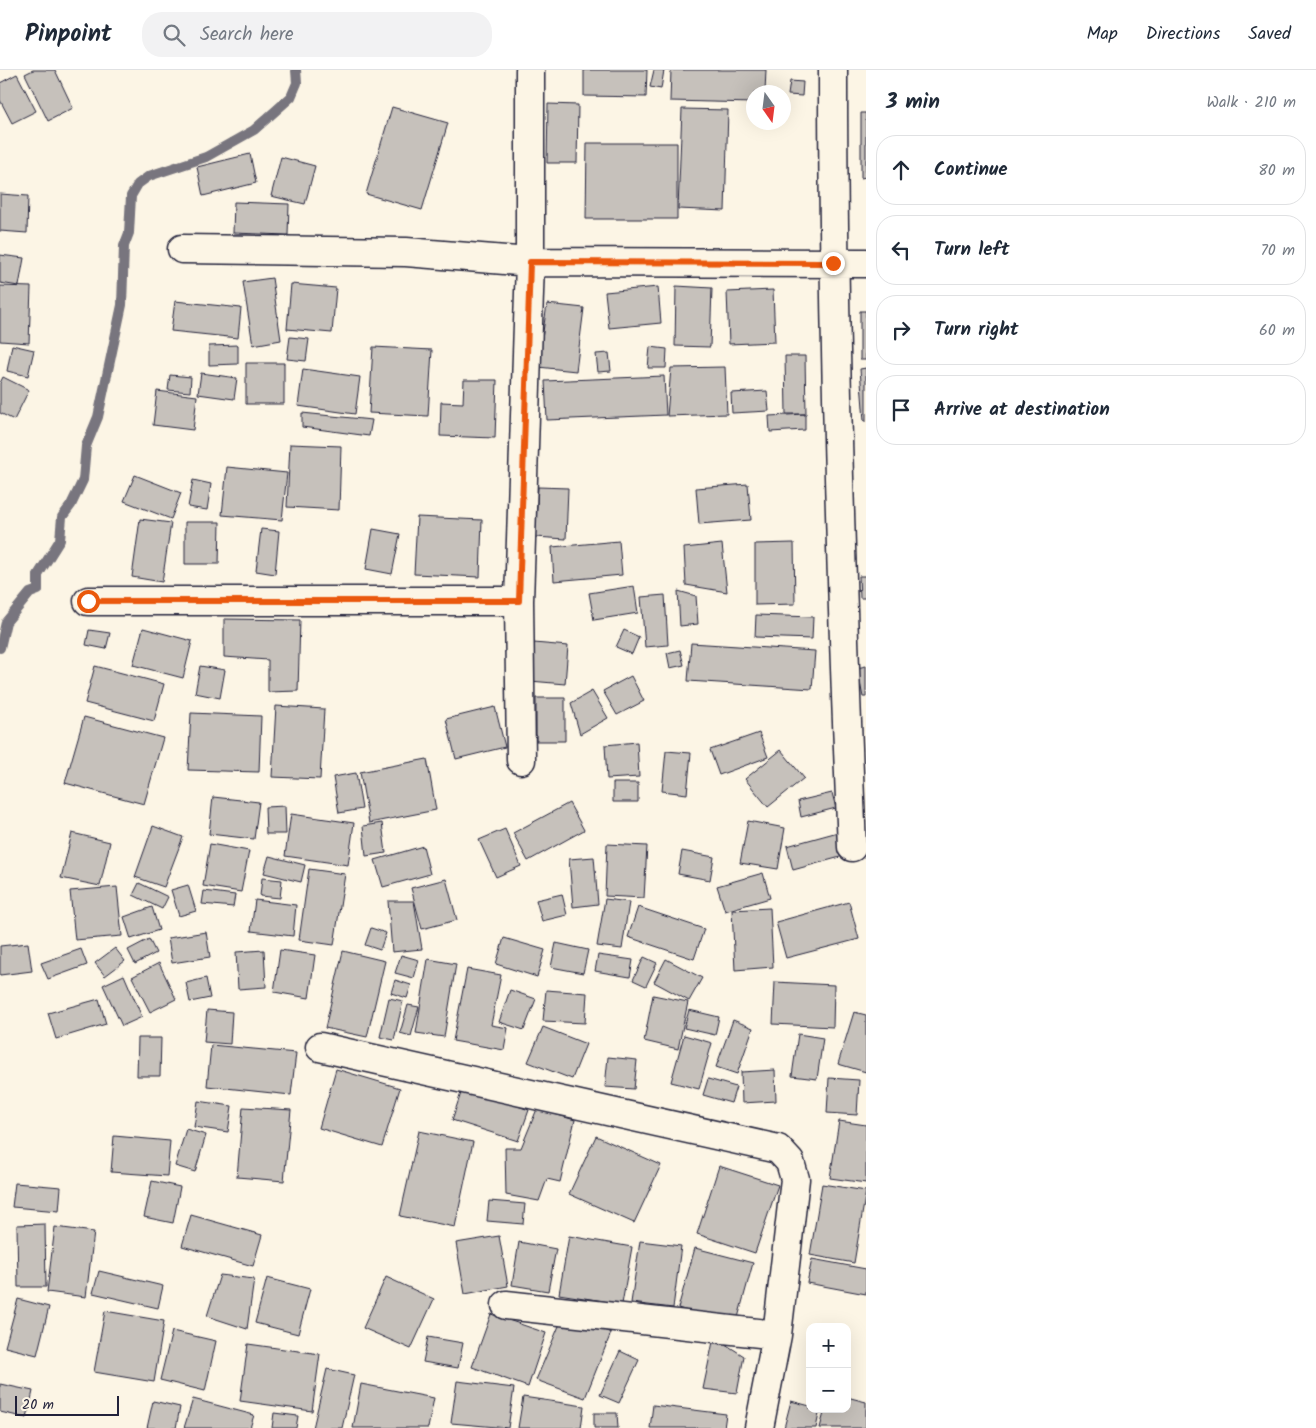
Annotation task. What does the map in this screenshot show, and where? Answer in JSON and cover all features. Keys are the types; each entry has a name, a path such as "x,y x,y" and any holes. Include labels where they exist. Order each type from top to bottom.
{"street":[{"path":"521,760 519,601 530,262 530,70"},
{"path":"833,70 833,263 841,585 852,847"},
{"path":"182,249 406,252 530,262 866,263"},
{"path":"88,601 519,601"},
{"path":"320,1047 778,1149 790,1162 795,1179 777,1334 759,1428"},
{"path":"506,1305 777,1334"}],"building":[{"path":"33,70 55,70 73,108 48,121 25,74"},
{"path":"584,70 647,70 646,97 584,96"},
{"path":"654,70 664,70 661,89 650,87"},
{"path":"671,70 766,70 765,85 746,85 746,103 670,101"},
{"path":"17,74 36,111 12,123 0,100 0,83"},
{"path":"790,81 803,82 802,96 791,95 791,85 789,85"},
{"path":"548,104 578,105 577,163 547,163"},
{"path":"392,107 448,123 422,210 366,194"},
{"path":"682,109 728,110 725,211 678,209"},
{"path":"861,113 866,113 866,177 861,178"},
{"path":"587,143 677,143 677,219 586,219"},
{"path":"250,154 256,183 203,196 197,167"},
{"path":"281,157 315,166 305,204 271,196"},
{"path":"0,194 28,196 27,233 0,231"},
{"path":"234,202 289,204 288,235 233,233"},
{"path":"0,255 24,258 19,286 0,283"},
{"path":"272,278 281,340 253,345 243,282"},
{"path":"291,284 336,288 332,333 287,329"},
{"path":"0,286 31,287 29,343 0,341"},
{"path":"676,286 712,288 710,347 675,346"},
{"path":"658,287 661,323 609,328 605,292"},
{"path":"773,290 775,342 729,344 727,292"},
{"path":"175,301 241,308 238,338 171,331"},
{"path":"547,304 584,308 576,371 538,367"},
{"path":"860,311 866,311 866,360 860,360"},
{"path":"290,337 309,339 306,361 287,359"},
{"path":"12,345 34,350 28,376 7,371"},
{"path":"238,345 238,364 209,365 209,346"},
{"path":"373,347 432,350 428,416 369,413"},
{"path":"650,347 667,349 666,368 648,368"},
{"path":"609,353 611,371 598,372 596,354"},
{"path":"785,356 805,356 806,414 786,414"},
{"path":"246,363 284,363 284,404 246,404"},
{"path":"725,367 727,414 667,416 671,368"},
{"path":"866,368 866,421 864,421 860,369"},
{"path":"303,369 360,377 355,414 298,406"},
{"path":"201,373 237,378 234,399 198,394"},
{"path":"170,375 191,377 190,392 168,390"},
{"path":"664,376 666,415 547,420 545,381"},
{"path":"3,377 29,390 14,420 0,413 0,383"},
{"path":"464,380 497,380 495,438 440,436 441,402 463,403"},
{"path":"157,391 197,396 193,430 153,425"},
{"path":"767,391 769,411 732,413 731,393"},
{"path":"302,413 372,420 369,436 302,427"},
{"path":"805,414 805,430 770,432 769,416"},
{"path":"290,444 341,446 339,510 287,507"},
{"path":"227,467 287,473 282,520 222,515"},
{"path":"135,475 181,493 171,519 124,501"},
{"path":"193,480 211,484 207,510 188,507"},
{"path":"748,484 751,520 699,524 696,488"},
{"path":"538,487 568,488 566,539 535,537"},
{"path":"417,517 482,520 480,577 414,574"},
{"path":"140,519 171,523 162,582 132,577"},
{"path":"185,522 220,522 219,564 185,564"},
{"path":"261,529 279,531 275,574 256,571"},
{"path":"373,529 400,534 392,574 366,569"},
{"path":"619,541 622,575 554,581 552,547"},
{"path":"794,543 795,604 755,605 755,544"},
{"path":"722,544 727,592 686,585 684,548"},
{"path":"859,576 866,576 866,598 860,598"},
{"path":"634,586 638,613 594,620 589,593"},
{"path":"678,591 696,596 698,624 680,626"},
{"path":"665,595 668,645 645,647 641,597"},
{"path":"756,615 813,617 812,639 755,637"},
{"path":"224,619 300,620 298,691 268,692 268,660 224,657"},
{"path":"143,628 192,641 183,678 133,665"},
{"path":"89,630 110,633 106,649 86,645"},
{"path":"624,630 639,637 632,654 616,647"},
{"path":"534,643 568,646 565,684 530,681"},
{"path":"691,643 815,651 812,689 688,681"},
{"path":"680,650 684,665 670,668 667,653"},
{"path":"95,666 164,684 154,721 85,703"},
{"path":"200,666 225,670 220,698 195,693"},
{"path":"866,666 866,697 863,697 857,668"},
{"path":"631,676 644,701 617,715 603,691"},
{"path":"592,691 608,718 580,734 571,703"},
{"path":"536,698 565,698 565,741 536,741"},
{"path":"276,706 324,709 320,779 272,777"},
{"path":"495,707 505,747 456,759 446,719"},
{"path":"191,713 261,716 259,772 188,770"},
{"path":"84,717 163,738 144,804 65,783"},
{"path":"759,733 768,757 719,775 710,750"},
{"path":"637,742 639,777 607,779 605,745"},
{"path":"781,750 804,778 768,807 745,779"},
{"path":"666,751 691,753 687,794 662,791"},
{"path":"427,759 436,810 369,823 360,772"},
{"path":"356,773 362,809 339,813 333,777"},
{"path":"613,783 638,783 638,802 613,802"},
{"path":"832,793 836,808 801,817 798,801"},
{"path":"213,797 259,802 254,839 209,834"},
{"path":"569,803 584,830 528,861 513,833"},
{"path":"285,806 286,834 266,834 265,807"},
{"path":"291,814 354,823 348,865 285,856"},
{"path":"748,821 785,828 778,869 740,863"},
{"path":"382,823 386,853 366,856 363,826"},
{"path":"153,826 183,837 164,887 135,877"},
{"path":"505,829 521,866 496,877 479,840"},
{"path":"838,832 844,856 793,870 787,846"},
{"path":"72,833 110,842 100,886 61,878"},
{"path":"210,844 249,851 241,892 203,886"},
{"path":"607,844 647,846 644,898 605,896"},
{"path":"423,846 430,874 383,887 375,860"},
{"path":"682,851 714,857 710,880 678,874"},
{"path":"269,856 305,865 301,882 264,873"},
{"path":"594,857 598,904 573,907 569,859"},
{"path":"309,869 345,874 334,945 299,940"},
{"path":"763,873 770,898 725,911 717,886"},
{"path":"262,878 282,880 280,898 260,896"},
{"path":"446,879 457,920 422,929 411,888"},
{"path":"139,883 168,897 162,909 133,895"},
{"path":"188,885 196,911 179,916 171,890"},
{"path":"117,887 122,936 75,940 70,891"},
{"path":"204,891 235,895 233,907 202,904"},
{"path":"562,894 567,915 542,921 536,900"},
{"path":"605,899 629,902 622,949 597,946"},
{"path":"255,900 296,905 293,936 251,931"},
{"path":"388,901 414,901 422,949 392,952"},
{"path":"849,902 859,939 786,958 776,922"},
{"path":"152,907 159,930 131,939 124,917"},
{"path":"638,907 704,929 694,959 628,937"},
{"path":"770,908 773,967 735,970 732,910"},
{"path":"371,928 386,933 380,950 365,945"},
{"path":"206,932 210,957 172,963 168,938"},
{"path":"504,938 545,950 537,977 496,964"},
{"path":"149,939 156,953 135,964 128,950"},
{"path":"28,943 32,971 0,975 0,946"},
{"path":"556,943 588,950 583,973 551,967"},
{"path":"115,948 125,961 105,976 95,963"},
{"path":"81,949 87,965 48,979 41,963"},
{"path":"264,950 266,987 238,989 236,952"},
{"path":"280,950 315,955 309,998 274,992"},
{"path":"343,951 385,961 367,1037 325,1028"},
{"path":"401,955 419,960 414,978 395,973"},
{"path":"598,955 633,960 630,977 595,971"},
{"path":"644,957 657,963 646,986 633,980"},
{"path":"428,959 456,964 444,1037 416,1033"},
{"path":"666,959 702,978 689,1001 654,982"},
{"path":"159,963 176,999 150,1012 132,977"},
{"path":"467,969 501,975 491,1025 508,1028 504,1050 453,1041"},
{"path":"124,975 142,1017 122,1026 103,985"},
{"path":"206,978 210,998 190,1002 186,983"},
{"path":"395,980 411,985 407,998 391,993"},
{"path":"775,982 834,985 833,1027 773,1024"},
{"path":"510,990 536,999 524,1030 499,1022"},
{"path":"546,990 587,993 585,1023 543,1021"},
{"path":"653,995 688,1002 678,1049 644,1041"},
{"path":"389,998 403,1001 394,1040 380,1037"},
{"path":"99,999 106,1024 56,1039 48,1013"},
{"path":"408,1005 419,1007 411,1036 400,1033"},
{"path":"207,1010 232,1012 230,1044 204,1042"},
{"path":"689,1010 719,1017 715,1035 684,1028"},
{"path":"854,1012 866,1015 866,1072 838,1064"},
{"path":"733,1020 753,1028 737,1074 716,1067"},
{"path":"543,1027 586,1044 572,1079 528,1062"},
{"path":"798,1034 823,1038 817,1079 792,1076"},
{"path":"684,1035 712,1043 699,1089 671,1082"},
{"path":"138,1038 161,1038 160,1076 137,1076"},
{"path":"211,1045 296,1053 291,1095 207,1086"},
{"path":"608,1057 637,1060 634,1089 605,1087"},
{"path":"336,1069 400,1088 382,1147 319,1128"},
{"path":"775,1070 776,1101 742,1103 741,1072"},
{"path":"829,1078 859,1080 857,1115 827,1113"},
{"path":"708,1079 736,1087 731,1103 703,1095"},
{"path":"463,1087 529,1110 518,1141 452,1120"},
{"path":"198,1101 232,1106 228,1132 194,1127"},
{"path":"243,1107 291,1110 284,1181 237,1177"},
{"path":"537,1109 575,1120 560,1182 547,1179 539,1201 506,1195 505,1148 521,1148"},
{"path":"839,1121 866,1125 866,1183 830,1178"},
{"path":"186,1129 206,1135 195,1172 175,1166"},
{"path":"419,1131 473,1142 455,1227 400,1216"},
{"path":"114,1136 170,1141 167,1176 111,1172"},
{"path":"596,1136 661,1165 634,1223 569,1194"},
{"path":"719,1166 778,1185 755,1253 697,1234"},
{"path":"152,1181 180,1187 173,1223 144,1217"},
{"path":"15,1183 61,1187 59,1211 12,1207"},
{"path":"822,1184 866,1191 854,1263 810,1255"},
{"path":"489,1201 525,1204 523,1224 487,1221"},
{"path":"191,1215 262,1235 253,1266 182,1246"},
{"path":"45,1224 46,1287 18,1287 17,1225"},
{"path":"55,1227 94,1232 86,1297 47,1292"},
{"path":"499,1236 508,1286 465,1294 456,1243"},
{"path":"569,1236 632,1247 622,1304 559,1294"},
{"path":"640,1241 681,1246 673,1308 631,1303"},
{"path":"519,1242 556,1249 548,1291 512,1285"},
{"path":"695,1248 753,1263 736,1325 678,1308"},
{"path":"812,1259 866,1269 866,1294 807,1283"},
{"path":"99,1271 163,1286 158,1308 93,1293"},
{"path":"220,1275 254,1279 247,1329 207,1316"},
{"path":"386,1277 434,1299 411,1349 363,1328"},
{"path":"267,1278 310,1289 298,1334 255,1323"},
{"path":"18,1299 49,1307 37,1355 5,1347"},
{"path":"105,1311 164,1321 154,1382 94,1372"},
{"path":"491,1314 546,1333 528,1387 472,1367"},
{"path":"564,1314 611,1333 585,1398 536,1380"},
{"path":"172,1331 216,1341 205,1391 160,1380"},
{"path":"428,1337 463,1343 458,1368 423,1362"},
{"path":"714,1337 744,1356 737,1393 703,1389"},
{"path":"248,1344 320,1354 312,1411 240,1401"},
{"path":"620,1351 639,1360 619,1403 600,1395"},
{"path":"327,1369 354,1375 342,1428 313,1428"},
{"path":"457,1381 514,1388 508,1428 451,1423"},
{"path":"0,1384 33,1391 27,1418 0,1412"},
{"path":"361,1384 434,1398 428,1428 353,1428"},
{"path":"523,1397 584,1406 581,1428 518,1428"},
{"path":"851,1398 866,1402 866,1428 820,1428 824,1413 851,1413"},
{"path":"193,1399 254,1415 250,1428 184,1428"},
{"path":"153,1401 180,1407 176,1428 147,1428"},
{"path":"791,1401 806,1405 806,1413 819,1413 816,1428 784,1428"},
{"path":"653,1405 726,1414 724,1428 650,1428"},
{"path":"274,1413 298,1416 296,1428 272,1428"},
{"path":"594,1413 617,1413 618,1428 594,1428"}],"waterway":[{"path":"0,648 6,622 30,593 38,590 38,575 60,540 62,517 71,505 83,480 86,446 98,417 122,305 124,246 129,233 131,196 138,184 149,176 206,157 254,130 291,97 297,83 296,70"}],"route":[{"path":"88,601 519,601 530,262 833,263"}]}
